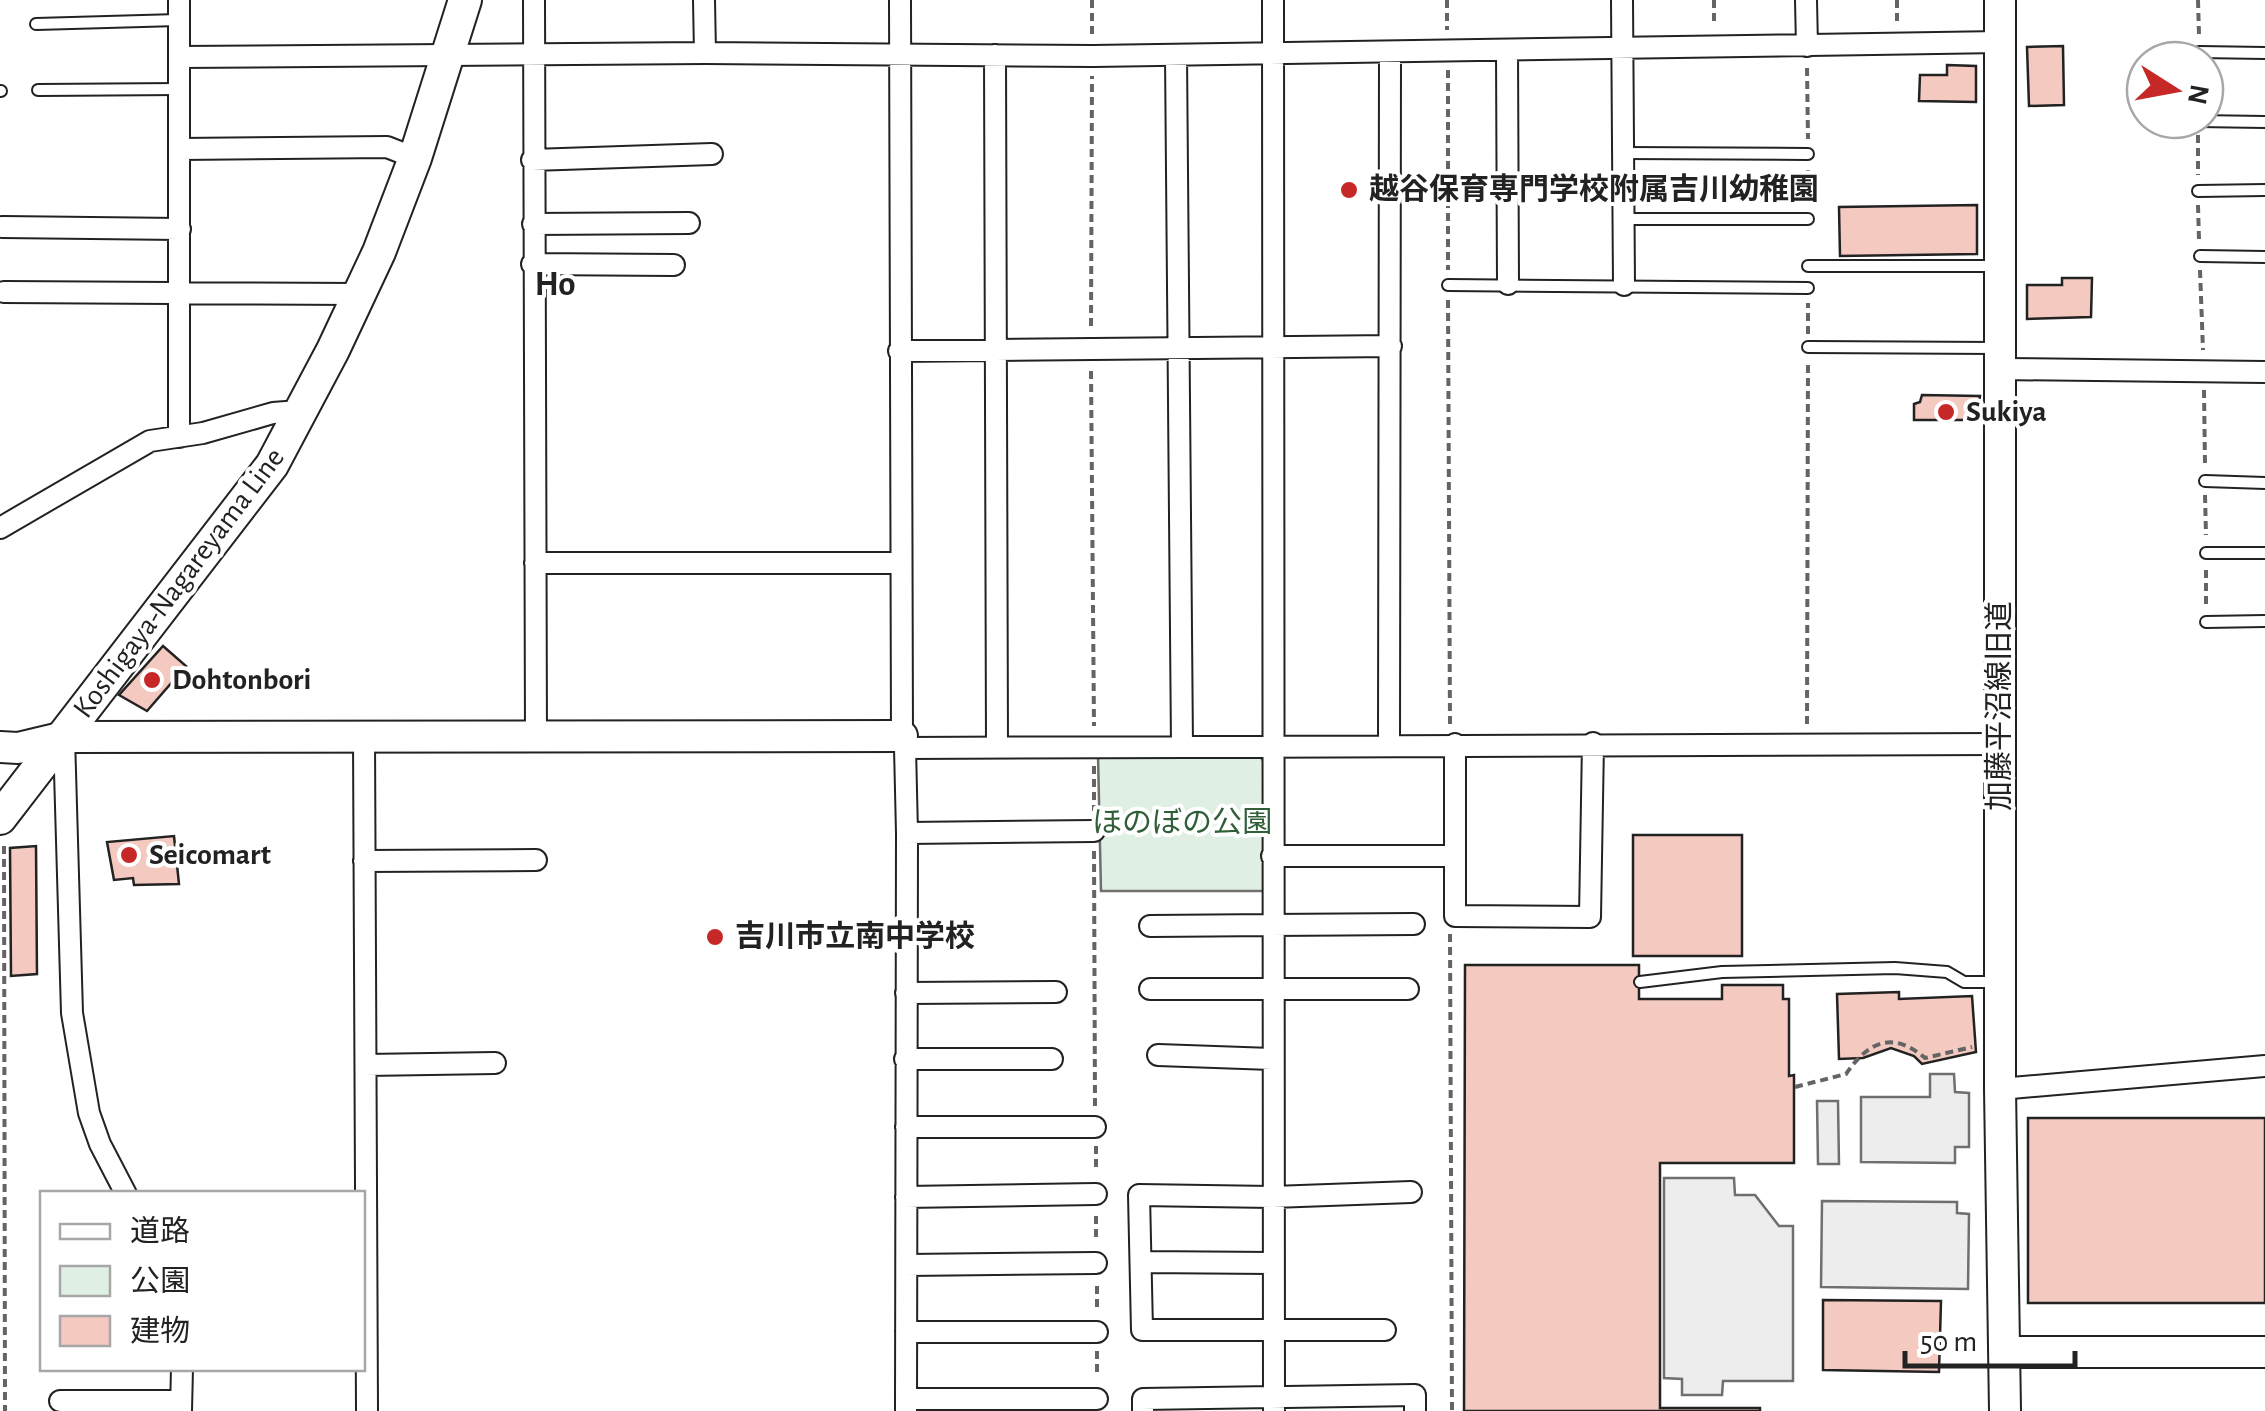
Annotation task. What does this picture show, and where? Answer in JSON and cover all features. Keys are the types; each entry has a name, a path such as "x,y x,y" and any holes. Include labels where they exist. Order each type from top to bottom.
{"main road":[{"name":"Koshigaya-Nagareyama Line","path":"2,827 64,737 240,509 298,418 360,294 415,158 465,0"}],"street":[{"path":"534,0 536,738"},
{"path":"704,0 705,53"},
{"path":"900,0 898,351 906,833 906,1405 1097,1400"},
{"path":"1272,0 1274,1403"},
{"path":"1622,0 1624,286"},
{"path":"1806,0 1807,46"},
{"name":"加藤平沼線旧道","path":"2000,0 1999,744 2004,1411"},
{"path":"179,437 180,10"},
{"path":"180,57 705,53 1092,56 2000,42"},
{"path":"1508,50 1508,284"},
{"path":"1389,745 1390,52"},
{"path":"995,55 997,747"},
{"path":"1176,55 1182,746"},
{"path":"180,148 386,147 415,158"},
{"path":"532,160 712,154"},
{"path":"532,224 690,223"},
{"path":"2,226 180,229"},
{"path":"532,264 674,264"},
{"path":"4,292 180,296 360,294"},
{"path":"898,351 1391,346"},
{"path":"2001,359 2265,372"},
{"path":"0,528 150,442 273,413 286,412 298,418"},
{"path":"535,563 900,563"},
{"path":"0,746 18,748 64,737 536,738 904,742 997,747 1999,744"},
{"path":"64,737 72,1014 89,1113 124,1191"},
{"path":"364,737 367,1411"},
{"path":"1454,744 1454,916 1590,916 1593,744"},
{"path":"906,833 1094,831"},
{"path":"1272,856 1455,856"},
{"path":"364,860 536,860"},
{"path":"1150,926 1414,924"},
{"path":"1150,990 1408,990"},
{"path":"906,992 1056,992"},
{"path":"1158,1055 1272,1058"},
{"path":"905,1059 1052,1059"},
{"path":"366,1065 495,1063"},
{"path":"2000,1089 2265,1066"},
{"path":"906,1127 1096,1126"},
{"path":"1385,1330 1142,1330 1139,1195 1411,1192"},
{"path":"906,1197 1096,1194"},
{"path":"1141,1262 1272,1263"},
{"path":"907,1265 1096,1263"},
{"path":"906,1332 1097,1332"},
{"path":"2004,1352 2265,1352"},
{"path":"60,1401 181,1406 182,1371"},
{"path":"1143,1411 1143,1399 1274,1403 1415,1395 1415,1411"}],"lane":[{"path":"36,24 180,10"},
{"path":"2225,52 2265,53"},
{"path":"38,90 180,90"},
{"path":"2225,121 2265,122"},
{"path":"1623,153 1808,154"},
{"path":"2198,191 2265,190"},
{"path":"1624,219 1808,219"},
{"path":"2200,256 2265,256"},
{"path":"1808,266 2001,266"},
{"path":"1448,285 1808,288"},
{"path":"1808,348 2001,359"},
{"path":"2205,481 2265,482"},
{"path":"2206,553 2265,552"},
{"path":"2206,622 2265,621"},
{"path":"1640,982 1722,972 1895,968 1947,972 1964,982 2000,982"}],"path":[{"path":"1092,0 1090,349 1097,1400"},
{"path":"1447,0 1450,724 1454,744"},
{"path":"2198,0 2199,40"},
{"path":"1807,46 1808,219"},
{"path":"1807,744 1808,288"},
{"path":"2,827 5,1411"},
{"path":"1452,1411 1450,924 1454,916"},
{"path":"1794,1086 1846,1074 1874,1044 1902,1044 1925,1058 1972,1047"}],"green space":[{"name":"ほのぼの公園","path":"1098,755 1260,756 1266,765 1265,891 1101,891"}],"shaded area":[{"path":"1930,1074 1954,1074 1955,1092 1969,1093 1969,1147 1955,1147 1955,1163 1861,1162 1861,1097 1930,1097"},
{"path":"1817,1101 1838,1101 1839,1164 1818,1164"},
{"path":"1664,1178 1734,1178 1735,1195 1755,1195 1779,1226 1793,1226 1793,1381 1723,1381 1722,1395 1682,1395 1682,1379 1664,1378"},
{"path":"1822,1201 1957,1202 1957,1213 1969,1214 1968,1289 1821,1287"}],"building":[{"path":"2063,46 2064,105 2029,106 2027,47"},
{"path":"1947,65 1976,66 1976,102 1919,101 1920,75 1947,75"},
{"path":"1977,205 1977,254 1840,256 1839,207"},
{"path":"2062,278 2092,278 2091,317 2027,319 2027,285 2062,285"},
{"name":"Sukiya","path":"1922,395 1980,396 1976,420 1914,420 1914,404 1920,402"},
{"name":"Dohtonbori","path":"163,646 186,666 147,711 119,695"},
{"path":"1633,835 1742,835 1742,956 1633,956"},
{"path":"174,836 179,884 134,885 133,878 114,880 107,842"},
{"path":"36,846 37,974 11,976 10,848"},
{"path":"1465,965 1639,965 1639,999 1722,999 1722,985 1783,985 1783,999 1789,999 1789,1076 1794,1075 1794,1163 1660,1163 1660,1408 1760,1411 1464,1411"},
{"path":"1899,992 1899,999 1972,996 1976,1052 1922,1064 1914,1056 1891,1048 1863,1058 1839,1059 1837,994"},
{"path":"2028,1118 2265,1118 2265,1303 2028,1303"},
{"path":"1823,1300 1941,1301 1939,1372 1823,1370"}],"place":[{"name":"越谷保育専門学校附属吉川幼稚園","path":"1349,190"},
{"name":"Sukiya","path":"1946,412"},
{"name":"Dohtonbori","path":"152,680"},
{"name":"Seicomart","path":"129,855"},
{"name":"吉川市立南中学校","path":"715,937"}],"district":[{"name":"Ho","path":"555,284"}]}
